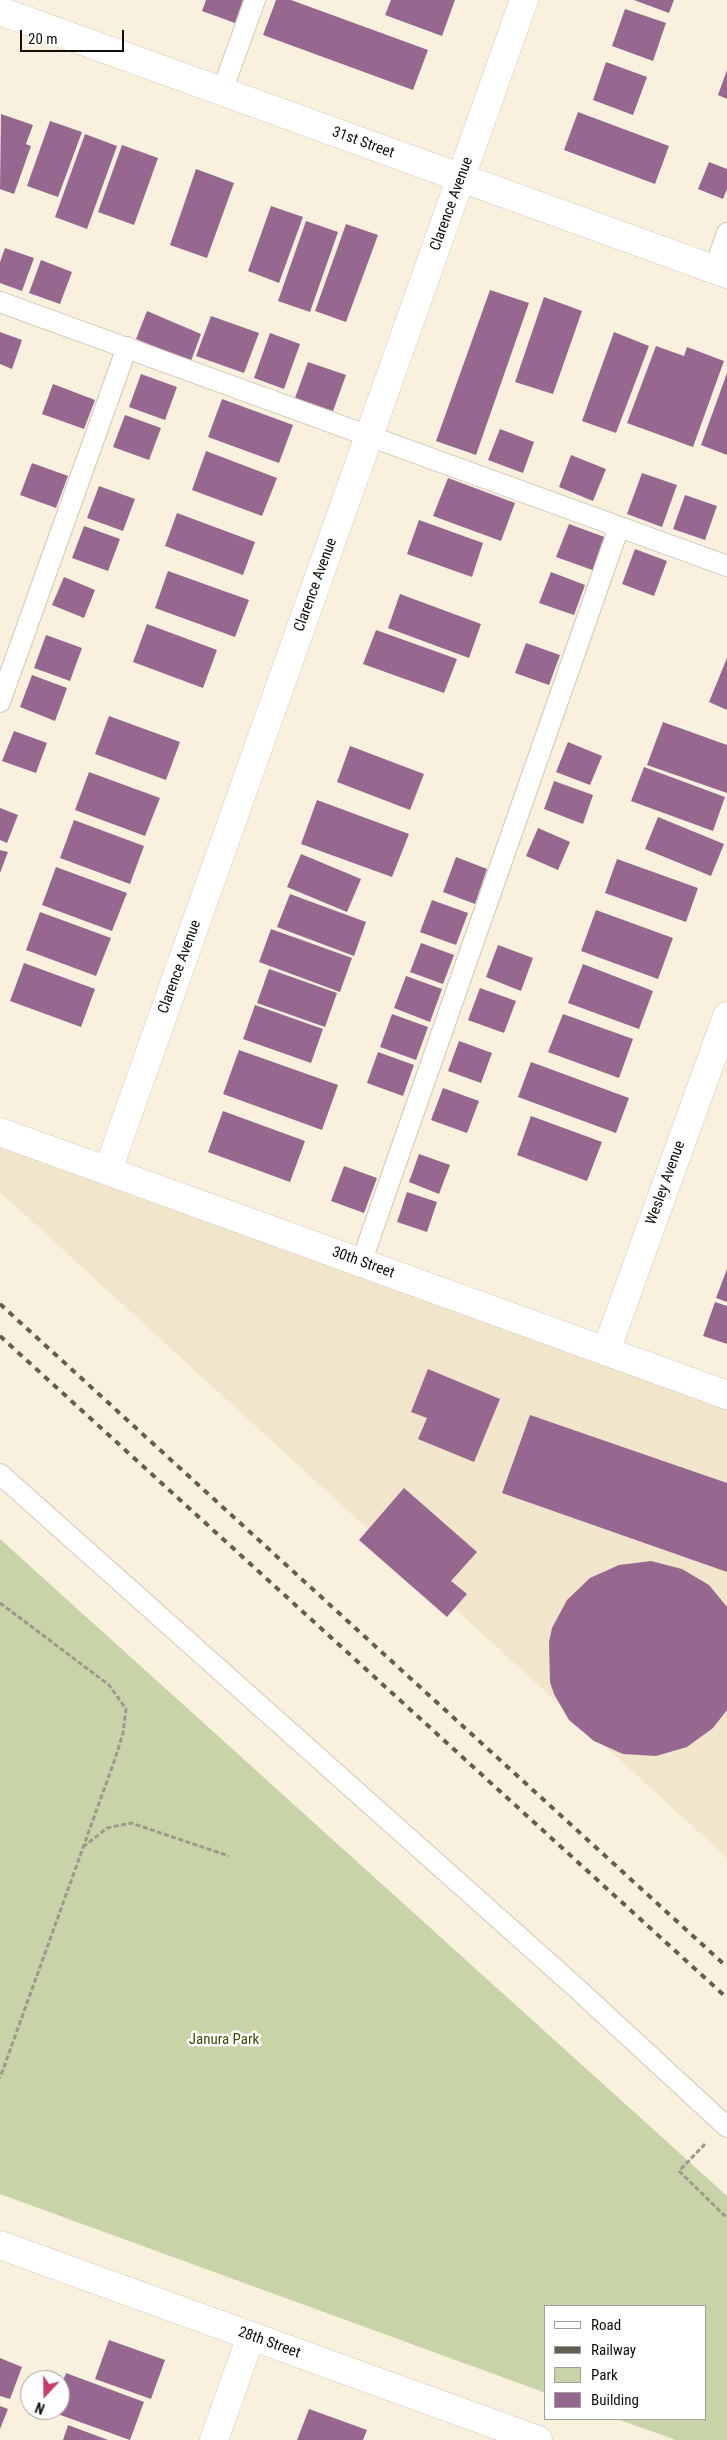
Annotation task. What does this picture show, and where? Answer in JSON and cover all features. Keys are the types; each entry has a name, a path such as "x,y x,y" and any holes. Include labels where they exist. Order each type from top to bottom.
{"street":[{"name":"Clarence Avenue","path":"108,1170 524,0"},
{"name":"31st Street","path":"0,11 721,272"},
{"name":"Wesley Avenue","path":"606,1351 727,1016"},
{"name":"30th Street","path":"0,1132 727,1395"},
{"name":"28th Street","path":"0,2246 251,2336 496,2433 538,2440"},
{"path":"214,2440 251,2336"}],"lane":[{"path":"222,91 254,0"},
{"path":"721,272 727,234"},
{"path":"0,302 727,566"},
{"path":"0,702 127,347"},
{"path":"361,1262 619,527"},
{"path":"0,1474 572,1984 725,2125"}],"path":[{"path":"0,1603 109,1685 126,1709 123,1733 115,1759 0,2078"},
{"path":"83,1847 107,1828 131,1823 228,1856"},
{"path":"725,2125 679,2171 727,2218"}],"shaded area":[{"path":"0,1145 727,1406 727,1858 0,1192"}],"green space":[{"name":"Janura Park","path":"0,1539 727,2196 727,2440 676,2440 620,2420 707,2420 707,2305 544,2305 544,2392 0,2194"}],"building":[{"path":"206,0 243,0 235,23 202,11"},
{"path":"276,0 291,0 428,50 413,90 263,35"},
{"path":"391,0 455,0 442,36 385,15"},
{"path":"634,0 674,0 669,13"},
{"path":"625,9 666,23 653,61 612,46"},
{"path":"606,62 647,77 633,115 593,100"},
{"path":"727,70 727,99 718,95"},
{"path":"578,112 669,146 655,184 564,150"},
{"path":"1,114 33,125 26,144 31,146 14,194 0,189"},
{"path":"50,121 82,132 58,197 27,186"},
{"path":"85,134 117,146 87,229 55,217"},
{"path":"122,145 158,158 134,225 98,212"},
{"path":"709,162 727,169 727,189 723,199 698,189"},
{"path":"196,169 234,183 207,258 170,245"},
{"path":"271,206 303,217 279,283 248,271"},
{"path":"306,221 338,232 310,312 278,301"},
{"path":"346,224 378,235 346,322 315,311"},
{"path":"5,248 34,258 22,291 0,283 0,262"},
{"path":"41,260 72,272 60,304 29,293"},
{"path":"490,290 529,303 476,455 436,441"},
{"path":"544,297 582,311 553,394 515,382"},
{"path":"147,311 201,334 191,361 136,339"},
{"path":"211,316 259,333 244,373 196,356"},
{"path":"0,332 22,340 12,369 0,364"},
{"path":"614,332 649,346 616,433 582,421"},
{"path":"270,333 300,344 284,389 254,378"},
{"path":"656,346 684,356 687,347 724,361 693,447 627,423"},
{"path":"308,362 346,375 333,411 295,398"},
{"path":"727,373 727,455 701,445"},
{"path":"141,374 177,387 165,420 129,407"},
{"path":"53,384 95,400 84,429 42,414"},
{"path":"222,399 293,425 279,463 208,437"},
{"path":"125,415 161,428 149,460 113,447"},
{"path":"500,429 534,442 523,473 488,460"},
{"path":"206,451 277,478 262,516 192,490"},
{"path":"571,455 606,469 593,501 559,487"},
{"path":"32,463 68,476 56,508 20,495"},
{"path":"642,473 677,485 662,527 627,514"},
{"path":"448,478 515,503 501,541 433,516"},
{"path":"99,486 135,499 123,531 87,518"},
{"path":"685,495 717,506 705,540 673,529"},
{"path":"177,513 255,542 243,575 165,546"},
{"path":"419,520 483,543 472,577 407,554"},
{"path":"569,524 610,539 598,572 556,557"},
{"path":"84,526 120,539 108,571 72,558"},
{"path":"635,549 667,561 654,596 622,584"},
{"path":"168,571 249,600 235,637 155,608"},
{"path":"551,572 585,585 574,615 539,603"},
{"path":"64,577 95,590 84,618 52,605"},
{"path":"400,594 481,624 469,658 388,628"},
{"path":"147,624 217,650 203,688 133,662"},
{"path":"376,630 457,659 444,693 363,664"},
{"path":"46,635 82,648 70,681 34,668"},
{"path":"526,643 560,655 549,685 515,673"},
{"path":"727,658 727,710 709,702"},
{"path":"32,675 67,688 55,721 20,707"},
{"path":"109,716 180,742 166,780 95,754"},
{"path":"663,722 727,745 727,793 647,765"},
{"path":"14,731 47,743 36,773 2,761"},
{"path":"568,742 602,756 590,785 556,772"},
{"path":"350,746 424,774 410,810 337,782"},
{"path":"644,767 725,797 713,831 631,801"},
{"path":"89,772 160,798 145,836 75,810"},
{"path":"554,781 593,795 583,824 544,809"},
{"path":"317,800 409,834 392,877 301,844"},
{"path":"0,808 18,815 7,843 0,840"},
{"path":"658,817 724,844 711,876 645,849"},
{"path":"74,820 144,846 130,884 60,858"},
{"path":"538,828 570,842 558,870 526,856"},
{"path":"0,850 8,852 0,873"},
{"path":"301,854 361,879 347,912 287,887"},
{"path":"456,857 487,869 475,904 443,892"},
{"path":"617,859 698,888 686,922 605,893"},
{"path":"56,867 127,893 112,931 42,905"},
{"path":"290,894 366,922 354,956 277,927"},
{"path":"432,900 468,913 456,945 420,932"},
{"path":"596,910 673,938 658,979 581,951"},
{"path":"40,912 111,938 96,976 26,950"},
{"path":"271,929 352,958 340,992 259,962"},
{"path":"421,943 454,955 443,984 410,972"},
{"path":"498,945 533,958 521,991 486,977"},
{"path":"24,963 95,989 81,1027 10,1001"},
{"path":"583,964 653,991 639,1029 568,1003"},
{"path":"269,969 337,993 325,1027 257,1003"},
{"path":"406,976 442,989 430,1022 394,1008"},
{"path":"480,988 516,1001 504,1033 468,1020"},
{"path":"255,1005 323,1029 311,1063 243,1039"},
{"path":"392,1014 428,1027 416,1060 380,1047"},
{"path":"563,1014 633,1039 619,1078 548,1052"},
{"path":"459,1041 492,1053 481,1083 448,1071"},
{"path":"239,1050 338,1085 322,1130 223,1094"},
{"path":"378,1052 414,1065 403,1096 367,1083"},
{"path":"531,1062 629,1098 616,1133 518,1097"},
{"path":"443,1088 479,1101 467,1133 431,1120"},
{"path":"223,1111 305,1141 290,1182 208,1152"},
{"path":"531,1116 602,1142 587,1181 517,1155"},
{"path":"419,1154 450,1165 439,1194 409,1182"},
{"path":"344,1166 377,1178 364,1213 331,1201"},
{"path":"407,1192 437,1202 427,1232 397,1222"},
{"path":"727,1269 727,1302 716,1298"},
{"path":"715,1302 727,1306 727,1344 703,1336"},
{"path":"428,1369 500,1399 474,1462 418,1439 427,1418 411,1412"},
{"path":"530,1415 727,1483 727,1572 502,1493"},
{"path":"404,1488 477,1552 451,1581 467,1594 447,1617 359,1540"},
{"path":"651,1561 682,1569 709,1585 727,1607 727,1710 713,1728 687,1747 656,1756 623,1754 594,1741 569,1720 554,1694 550,1682 549,1642 552,1628 567,1600 590,1578 619,1565"},
{"path":"109,2340 165,2360 151,2399 95,2379"},
{"path":"0,2358 22,2367 10,2399 0,2396"},
{"path":"70,2374 144,2402 130,2440 70,2418"},
{"path":"0,2406 8,2409 0,2429"},
{"path":"309,2409 367,2430 363,2440 297,2440"},
{"path":"68,2425 108,2440 63,2440"}],"railway":[{"path":"0,1304 727,1967"},
{"path":"0,1336 727,1998"}]}
